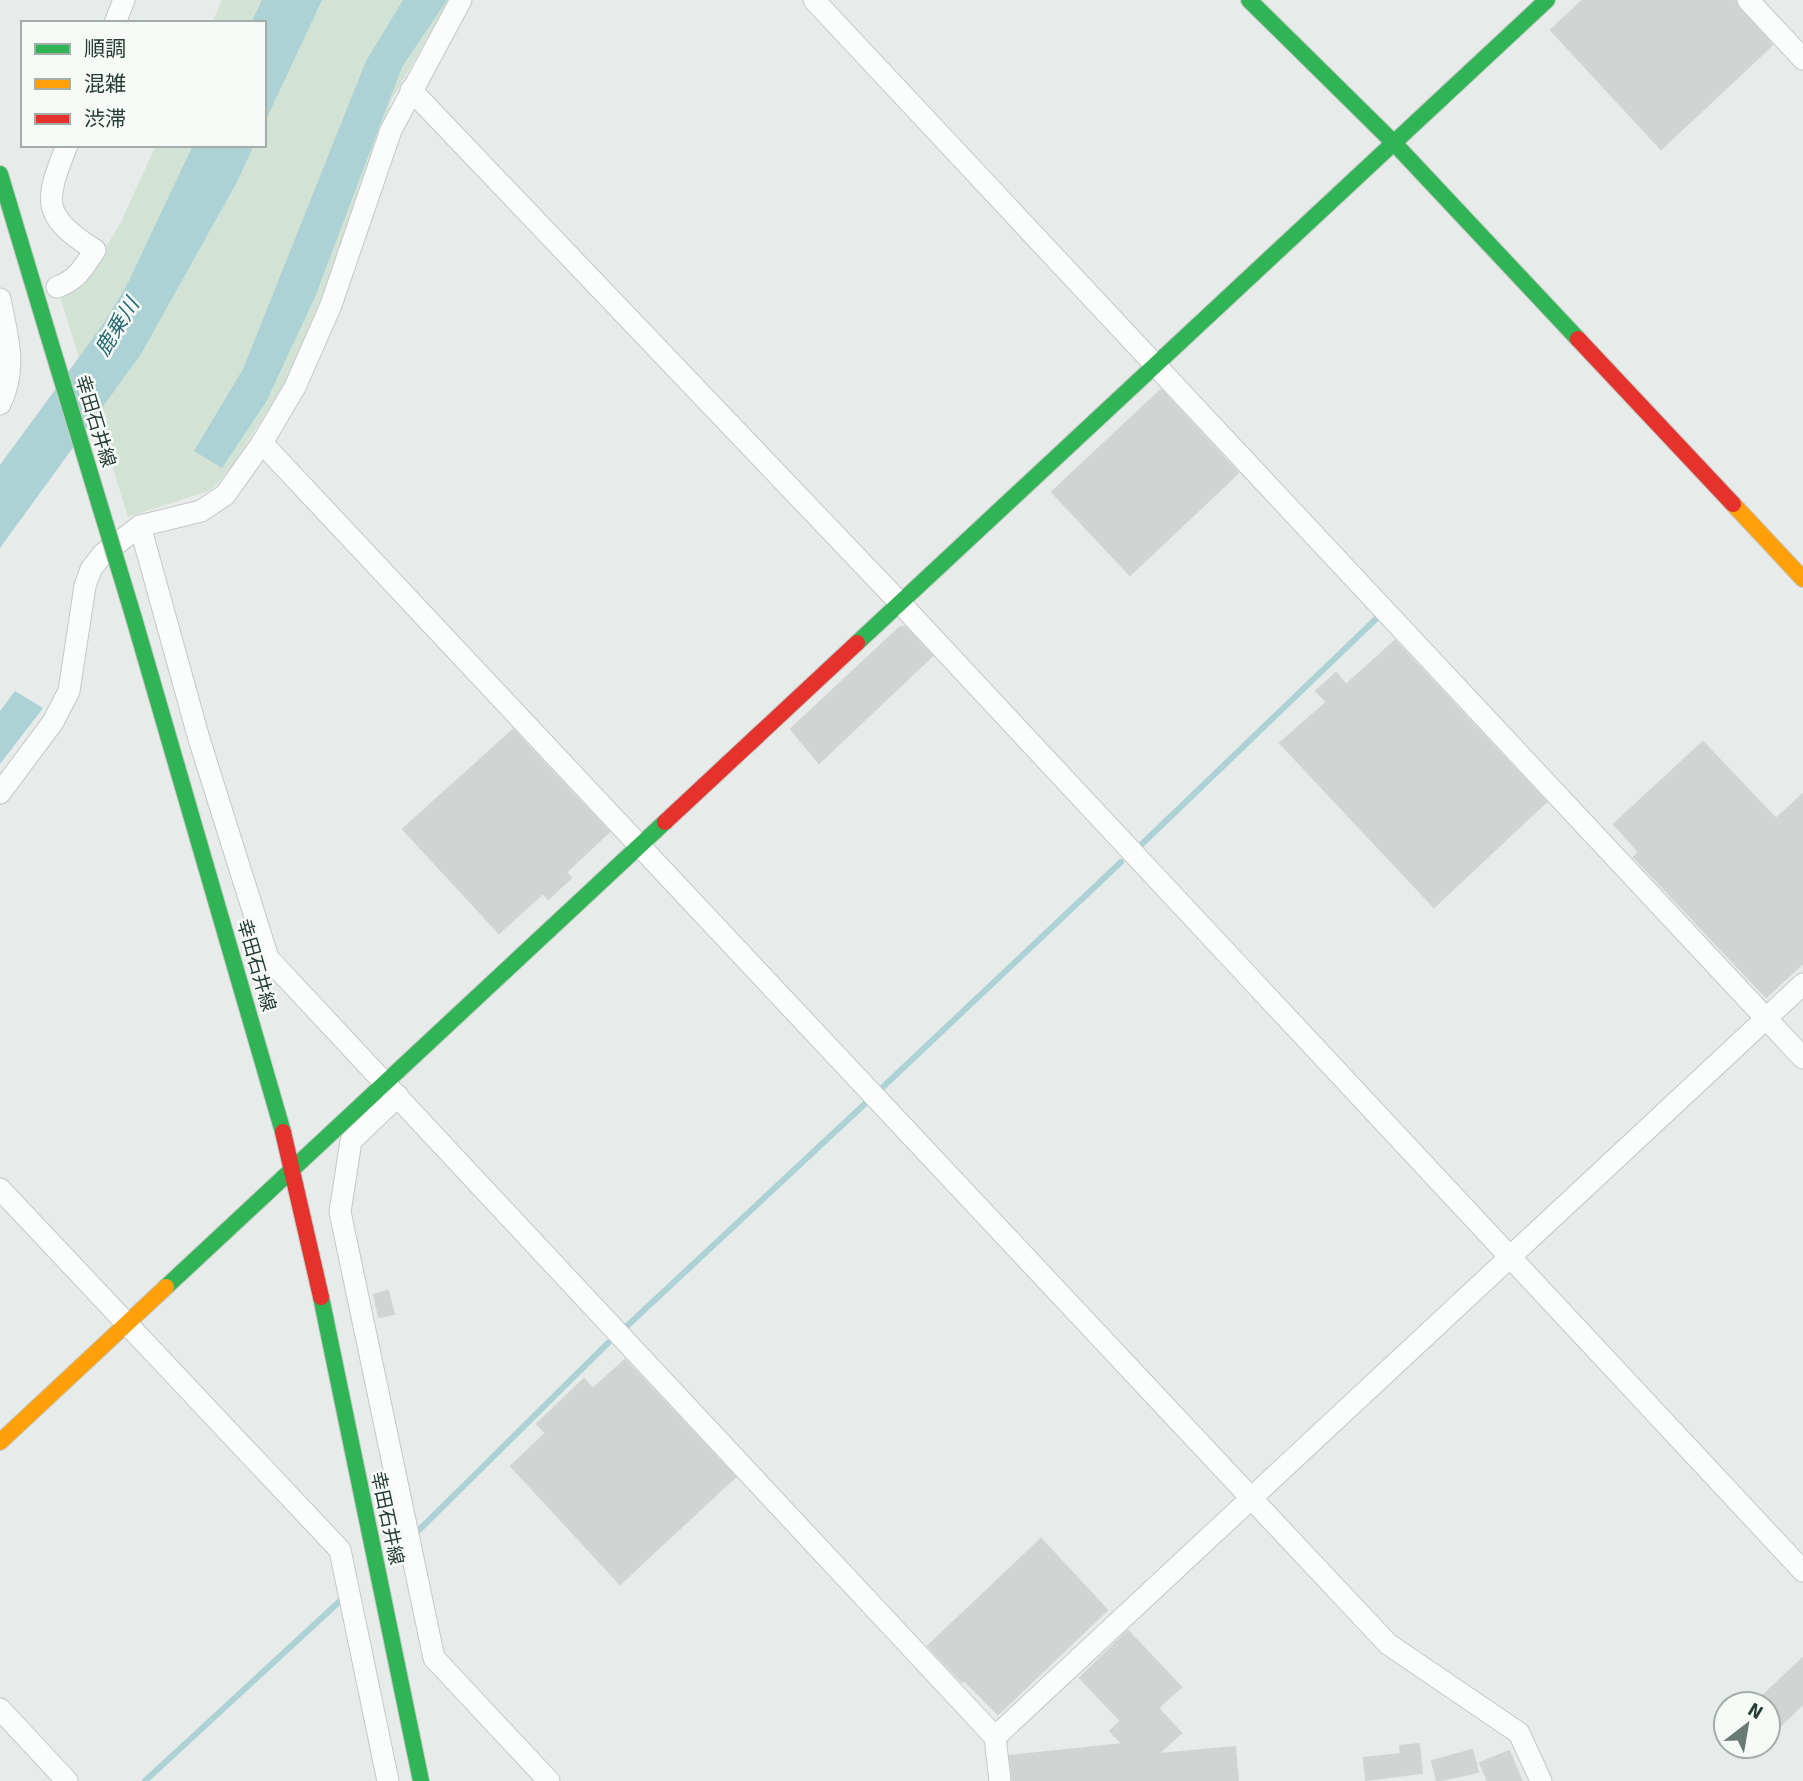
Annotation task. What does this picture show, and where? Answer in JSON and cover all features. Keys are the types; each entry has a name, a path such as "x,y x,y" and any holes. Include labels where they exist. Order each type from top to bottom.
{"street":[{"path":"116,21 124,0"},
{"path":"0,793 53,722 69,691 85,586 91,569 103,554 140,526 201,511 216,502 225,495 262,443 316,343 379,162 411,90 461,0"},
{"path":"814,0 1156,362 1803,1058"},
{"path":"1249,0 1395,144 1803,579"},
{"path":"0,1442 294,1169 392,1090 642,846 1156,362 1395,144 1547,0"},
{"path":"1748,0 1803,59"},
{"path":"411,90 901,604 1803,1571"},
{"path":"57,287 71,282 82,271 95,250 68,230 56,218 51,206 51,184 66,147"},
{"name":"幸田石井線","path":"0,174 133,615 294,1169 421,1781"},
{"path":"0,404 9,387 12,368 5,297"},
{"path":"262,443 1388,1644 1519,1733 1541,1781"},
{"path":"140,526 198,739 268,958 995,1737 1000,1781"},
{"path":"995,1737 1803,984"},
{"path":"392,1090 351,1142 340,1212 434,1658 549,1781"},
{"path":"0,1189 126,1326 340,1550 388,1781"},
{"path":"0,1709 67,1781"}],"green space":[{"path":"222,0 449,0 392,99 308,336 287,380 232,466 211,490 128,517 59,293 84,285 121,222 155,147 266,147 266,21 213,21"}],"water":[{"path":"262,0 322,0 266,120 266,21 252,21"},
{"path":"403,0 447,0 402,67 315,297 266,402 222,468 194,451 243,369 366,61"},
{"name":"鹿乗川","path":"192,147 253,147 237,182 141,354 0,548 0,465 104,323 127,285"},
{"path":"15,691 43,708 0,764 0,711"}],"building":[{"path":"1583,0 1734,0 1772,45 1661,149 1551,30"},
{"path":"1161,390 1238,473 1130,575 1052,492"},
{"path":"900,627 905,627 932,656 819,763 791,729"},
{"path":"1395,641 1546,802 1434,907 1280,743 1327,702 1316,691 1336,673 1346,685"},
{"path":"513,730 609,832 566,872 571,878 548,899 543,893 499,933 403,829"},
{"path":"1703,742 1776,819 1803,794 1803,963 1766,997 1634,857 1639,852 1614,824"},
{"path":"388,1291 394,1314 379,1317 374,1295"},
{"path":"625,1360 735,1477 620,1584 511,1466 546,1433 537,1424 584,1379 593,1389"},
{"path":"1041,1539 1107,1610 998,1714 964,1680 962,1682 928,1646"},
{"path":"1128,1631 1181,1687 1158,1708 1181,1733 1158,1754 1235,1747 1238,1781 1013,1781 1010,1756 1123,1744 1110,1731 1121,1721 1080,1678"},
{"path":"1803,1658 1803,1704 1782,1724 1782,1690 1769,1690"},
{"path":"1419,1744 1422,1773 1366,1780 1364,1758 1401,1754 1400,1746"},
{"path":"1472,1750 1478,1772 1437,1781 1432,1761"},
{"path":"1509,1751 1522,1781 1488,1781 1480,1763"}],"waterway":[{"path":"1142,844 1377,618"},
{"path":"883,1087 1121,862"},
{"path":"627,1326 869,1100"},
{"path":"416,1533 608,1343"},
{"path":"145,1781 341,1600"}],"traffic: fast":[{"path":"1249,0 1395,144 1578,339"},
{"path":"857,643 1547,0"},
{"path":"0,174 47,331"},
{"path":"47,331 133,615"},
{"path":"133,615 283,1132"},
{"path":"166,1287 665,822"},
{"path":"321,1297 421,1781"}],"traffic: slow":[{"path":"1733,504 1803,579"},
{"path":"0,1442 166,1287"}],"traffic: jam":[{"path":"1578,339 1733,504"},
{"path":"665,822 857,643"},
{"path":"283,1132 321,1297"}]}
